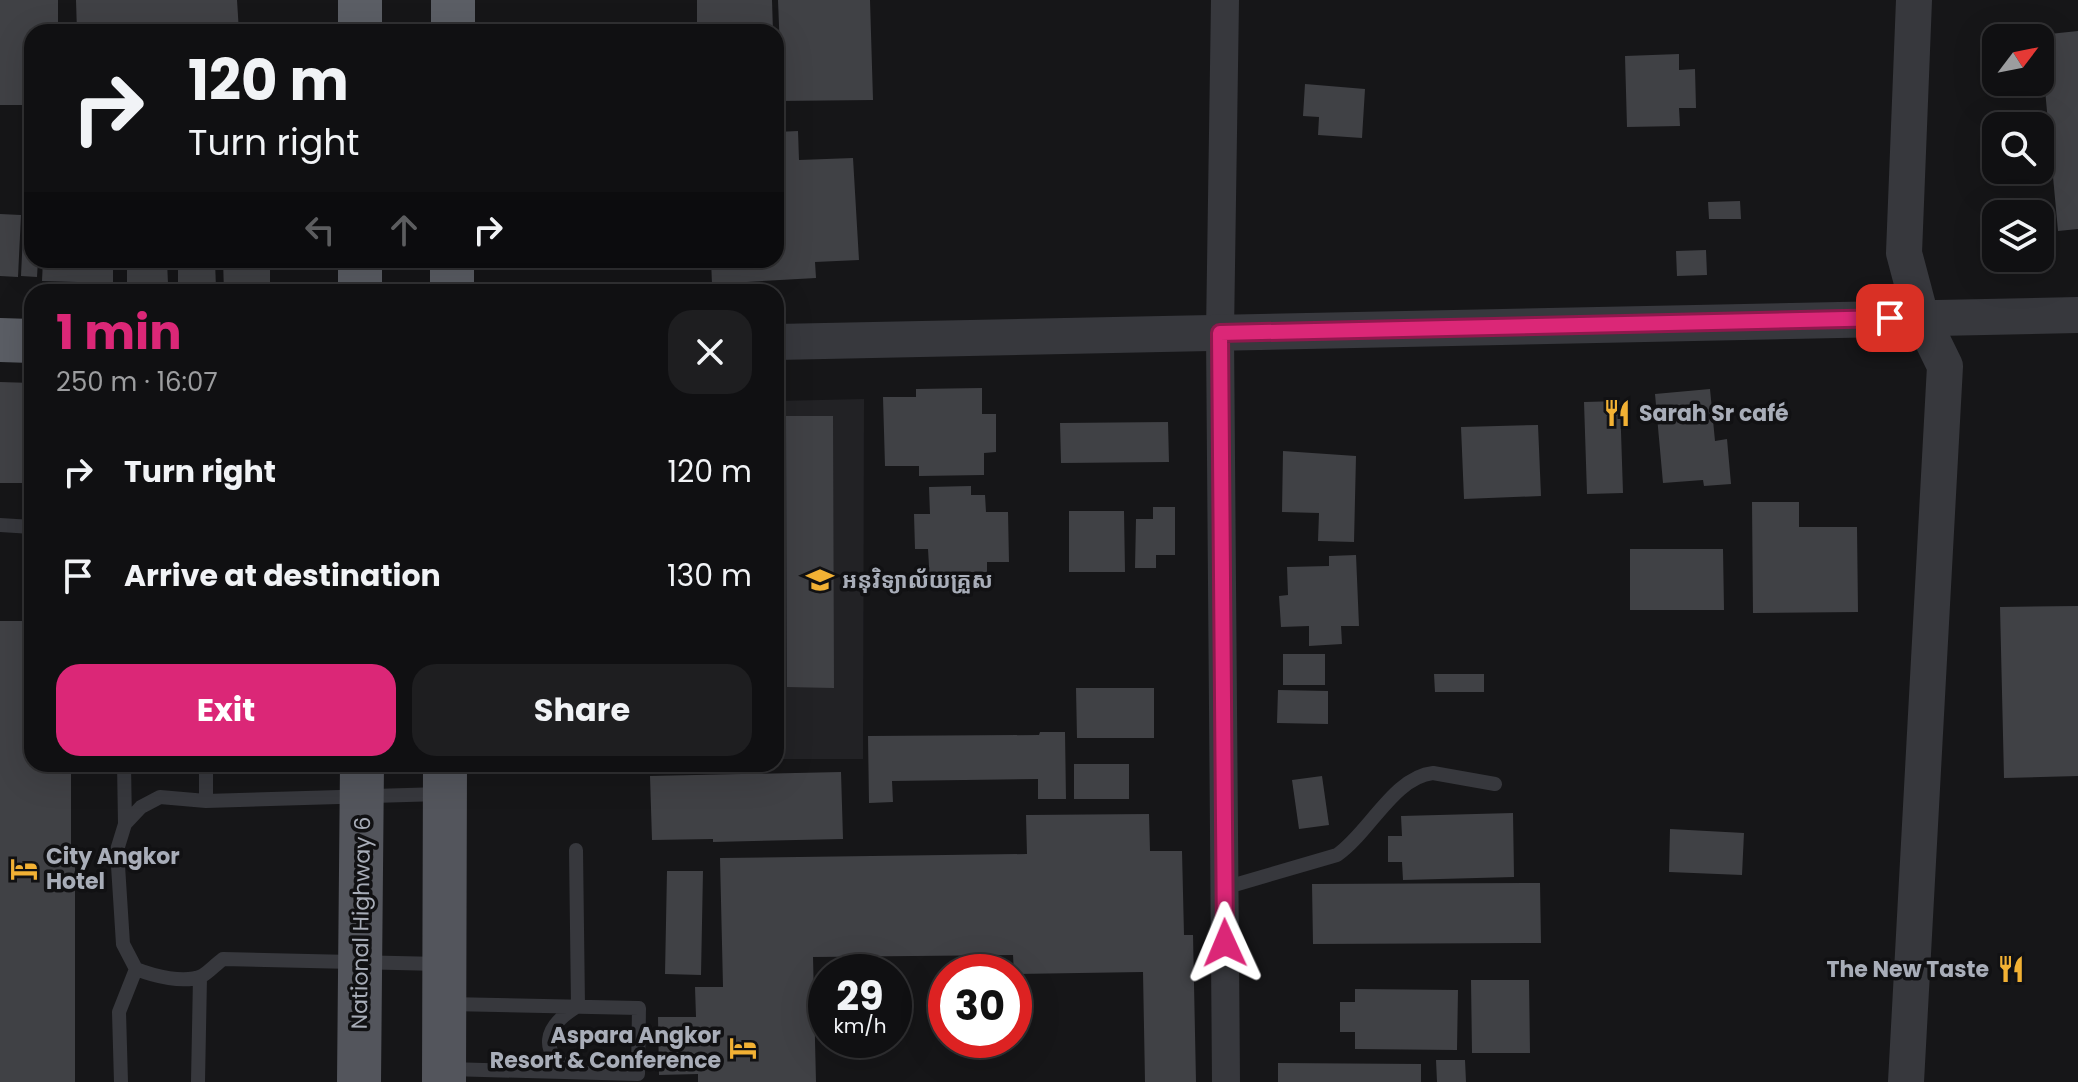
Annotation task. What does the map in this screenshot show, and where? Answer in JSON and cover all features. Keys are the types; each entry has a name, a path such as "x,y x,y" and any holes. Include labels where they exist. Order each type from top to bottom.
{"highway":[{"path":"360,0 360,24"},
{"path":"453,0 453,24"},
{"path":"0,340 24,341"}],"main road":[{"path":"444,1075 445,779"},
{"name":"National Highway 6","path":"359,1082 362,780"}],"street":[{"path":"1225,0 1220,333 1226,1082"},
{"path":"1906,1082 1945,366 1921,317 1904,253 1914,0"},
{"path":"784,342 2078,315"}],"lane":[{"path":"0,525 24,526"},
{"path":"121,1082 119,1012 136,969 123,944 117,850 125,824 124,772"},
{"path":"206,772 206,801"},
{"path":"1224,888 1337,855 1351,845 1406,784 1423,774 1495,784"},
{"path":"125,824 141,807 160,797 206,801 362,780 445,779"},
{"path":"576,850 578,1006"},
{"path":"136,969 174,978 200,977 223,959 361,963 444,984 578,1006 639,1008 638,1074 578,1077 444,1075"},
{"path":"198,1082 200,977"},
{"path":"578,1006 554,1025 549,1036 554,1059 578,1077"}],"shaded area":[{"name":"អនុវិទ្យាល័យគ្រួស","path":"864,399 863,759 784,759 784,401"}],"building":[{"path":"0,0 58,0 58,24 24,24 24,105 0,105"},
{"path":"76,0 237,0 238,24 77,24"},
{"path":"697,0 772,0 773,24 697,24"},
{"path":"778,0 870,0 873,100 784,101 784,24 779,24"},
{"path":"2078,31 2078,229 2058,231 2054,184 2054,112 2047,112 2046,96 2054,96 2054,34"},
{"path":"1679,54 1679,70 1695,69 1696,108 1679,108 1680,126 1627,127 1625,56"},
{"path":"1305,84 1365,89 1362,138 1318,135 1319,117 1303,116"},
{"path":"798,131 799,160 853,158 859,260 815,262 816,278 712,284 711,268 784,268 784,132"},
{"path":"1740,201 1741,219 1709,219 1708,202"},
{"path":"0,214 21,215 18,277 0,276"},
{"path":"24,233 24,268 38,268 37,277 21,276"},
{"path":"1706,250 1707,275 1677,276 1676,251"},
{"path":"43,268 113,268 113,283 42,281"},
{"path":"127,268 167,268 168,284 127,284"},
{"path":"178,268 215,268 216,284 178,284"},
{"path":"223,268 270,268 270,284 224,284"},
{"path":"0,382 24,383 24,483 0,483"},
{"path":"982,388 982,414 996,414 996,452 984,453 984,475 919,476 919,466 885,466 883,397 916,397 916,389"},
{"path":"1710,389 1715,441 1727,439 1731,484 1704,486 1703,480 1663,483 1655,394"},
{"path":"1620,401 1623,493 1587,494 1584,402"},
{"path":"786,416 833,416 834,688 787,687"},
{"path":"1168,422 1169,462 1061,463 1060,423"},
{"path":"1538,425 1541,496 1464,499 1461,427"},
{"path":"1283,451 1356,456 1354,542 1318,541 1319,513 1282,512"},
{"path":"971,486 971,495 985,495 986,512 1008,512 1009,562 987,562 987,572 970,572 970,583 930,583 928,549 915,549 914,514 930,514 929,487"},
{"path":"1752,502 1799,502 1799,527 1857,527 1858,612 1753,613"},
{"path":"1153,507 1175,507 1175,555 1156,555 1156,568 1135,568 1136,519 1153,519"},
{"path":"1069,511 1124,511 1125,572 1069,572"},
{"path":"1630,549 1723,549 1724,610 1630,610"},
{"path":"1356,555 1359,626 1341,626 1342,644 1309,646 1309,626 1281,627 1279,596 1288,595 1287,567 1329,566 1329,556"},
{"path":"2078,606 2078,776 2004,778 2000,607"},
{"path":"0,621 24,621 24,772 71,772 71,866 75,866 75,1082 0,1082"},
{"path":"1283,654 1325,654 1325,685 1283,685"},
{"path":"1434,674 1484,674 1484,692 1435,692"},
{"path":"1076,688 1154,688 1154,738 1077,738"},
{"path":"1278,690 1328,691 1328,724 1277,723"},
{"path":"1040,732 1065,732 1066,799 1038,799 1038,779 892,781 893,802 869,803 868,736 1039,735"},
{"path":"1074,764 1129,764 1129,799 1074,799"},
{"path":"841,772 843,839 652,840 650,776"},
{"path":"1322,776 1329,825 1299,829 1292,780"},
{"path":"1513,813 1514,877 1403,880 1402,862 1388,862 1388,836 1402,836 1401,816"},
{"path":"1149,814 1150,851 1182,851 1184,935 1193,935 1196,1082 1145,1082 1143,972 1032,974 1032,954 808,954 808,1058 815,1058 816,1082 698,1082 698,1074 659,1075 658,1017 696,1017 695,987 723,987 720,858 1027,854 1026,815"},
{"path":"1670,829 1744,833 1742,875 1669,872"},
{"path":"667,871 703,871 701,975 665,974"},
{"path":"1540,883 1541,943 1313,944 1312,884"},
{"path":"1471,980 1529,980 1530,1053 1472,1053"},
{"path":"1355,989 1458,990 1457,1050 1355,1049 1355,1032 1340,1032 1340,1002 1355,1002"},
{"path":"1436,1060 1465,1060 1466,1082 1437,1082"},
{"path":"1278,1063 1421,1064 1421,1082 1278,1082"}],"place":[{"name":"Sarah Sr café","path":"1617,413"},
{"name":"អនុវិទ្យាល័យគ្រួស","path":"820,580"},
{"name":"City Angkor Hotel","path":"24,869"},
{"name":"The New Taste","path":"2011,969"},
{"name":"Aspara Angkor Resort & Conference","path":"743,1048"}],"route":[{"path":"1225,943 1220,333 1890,318"}]}
